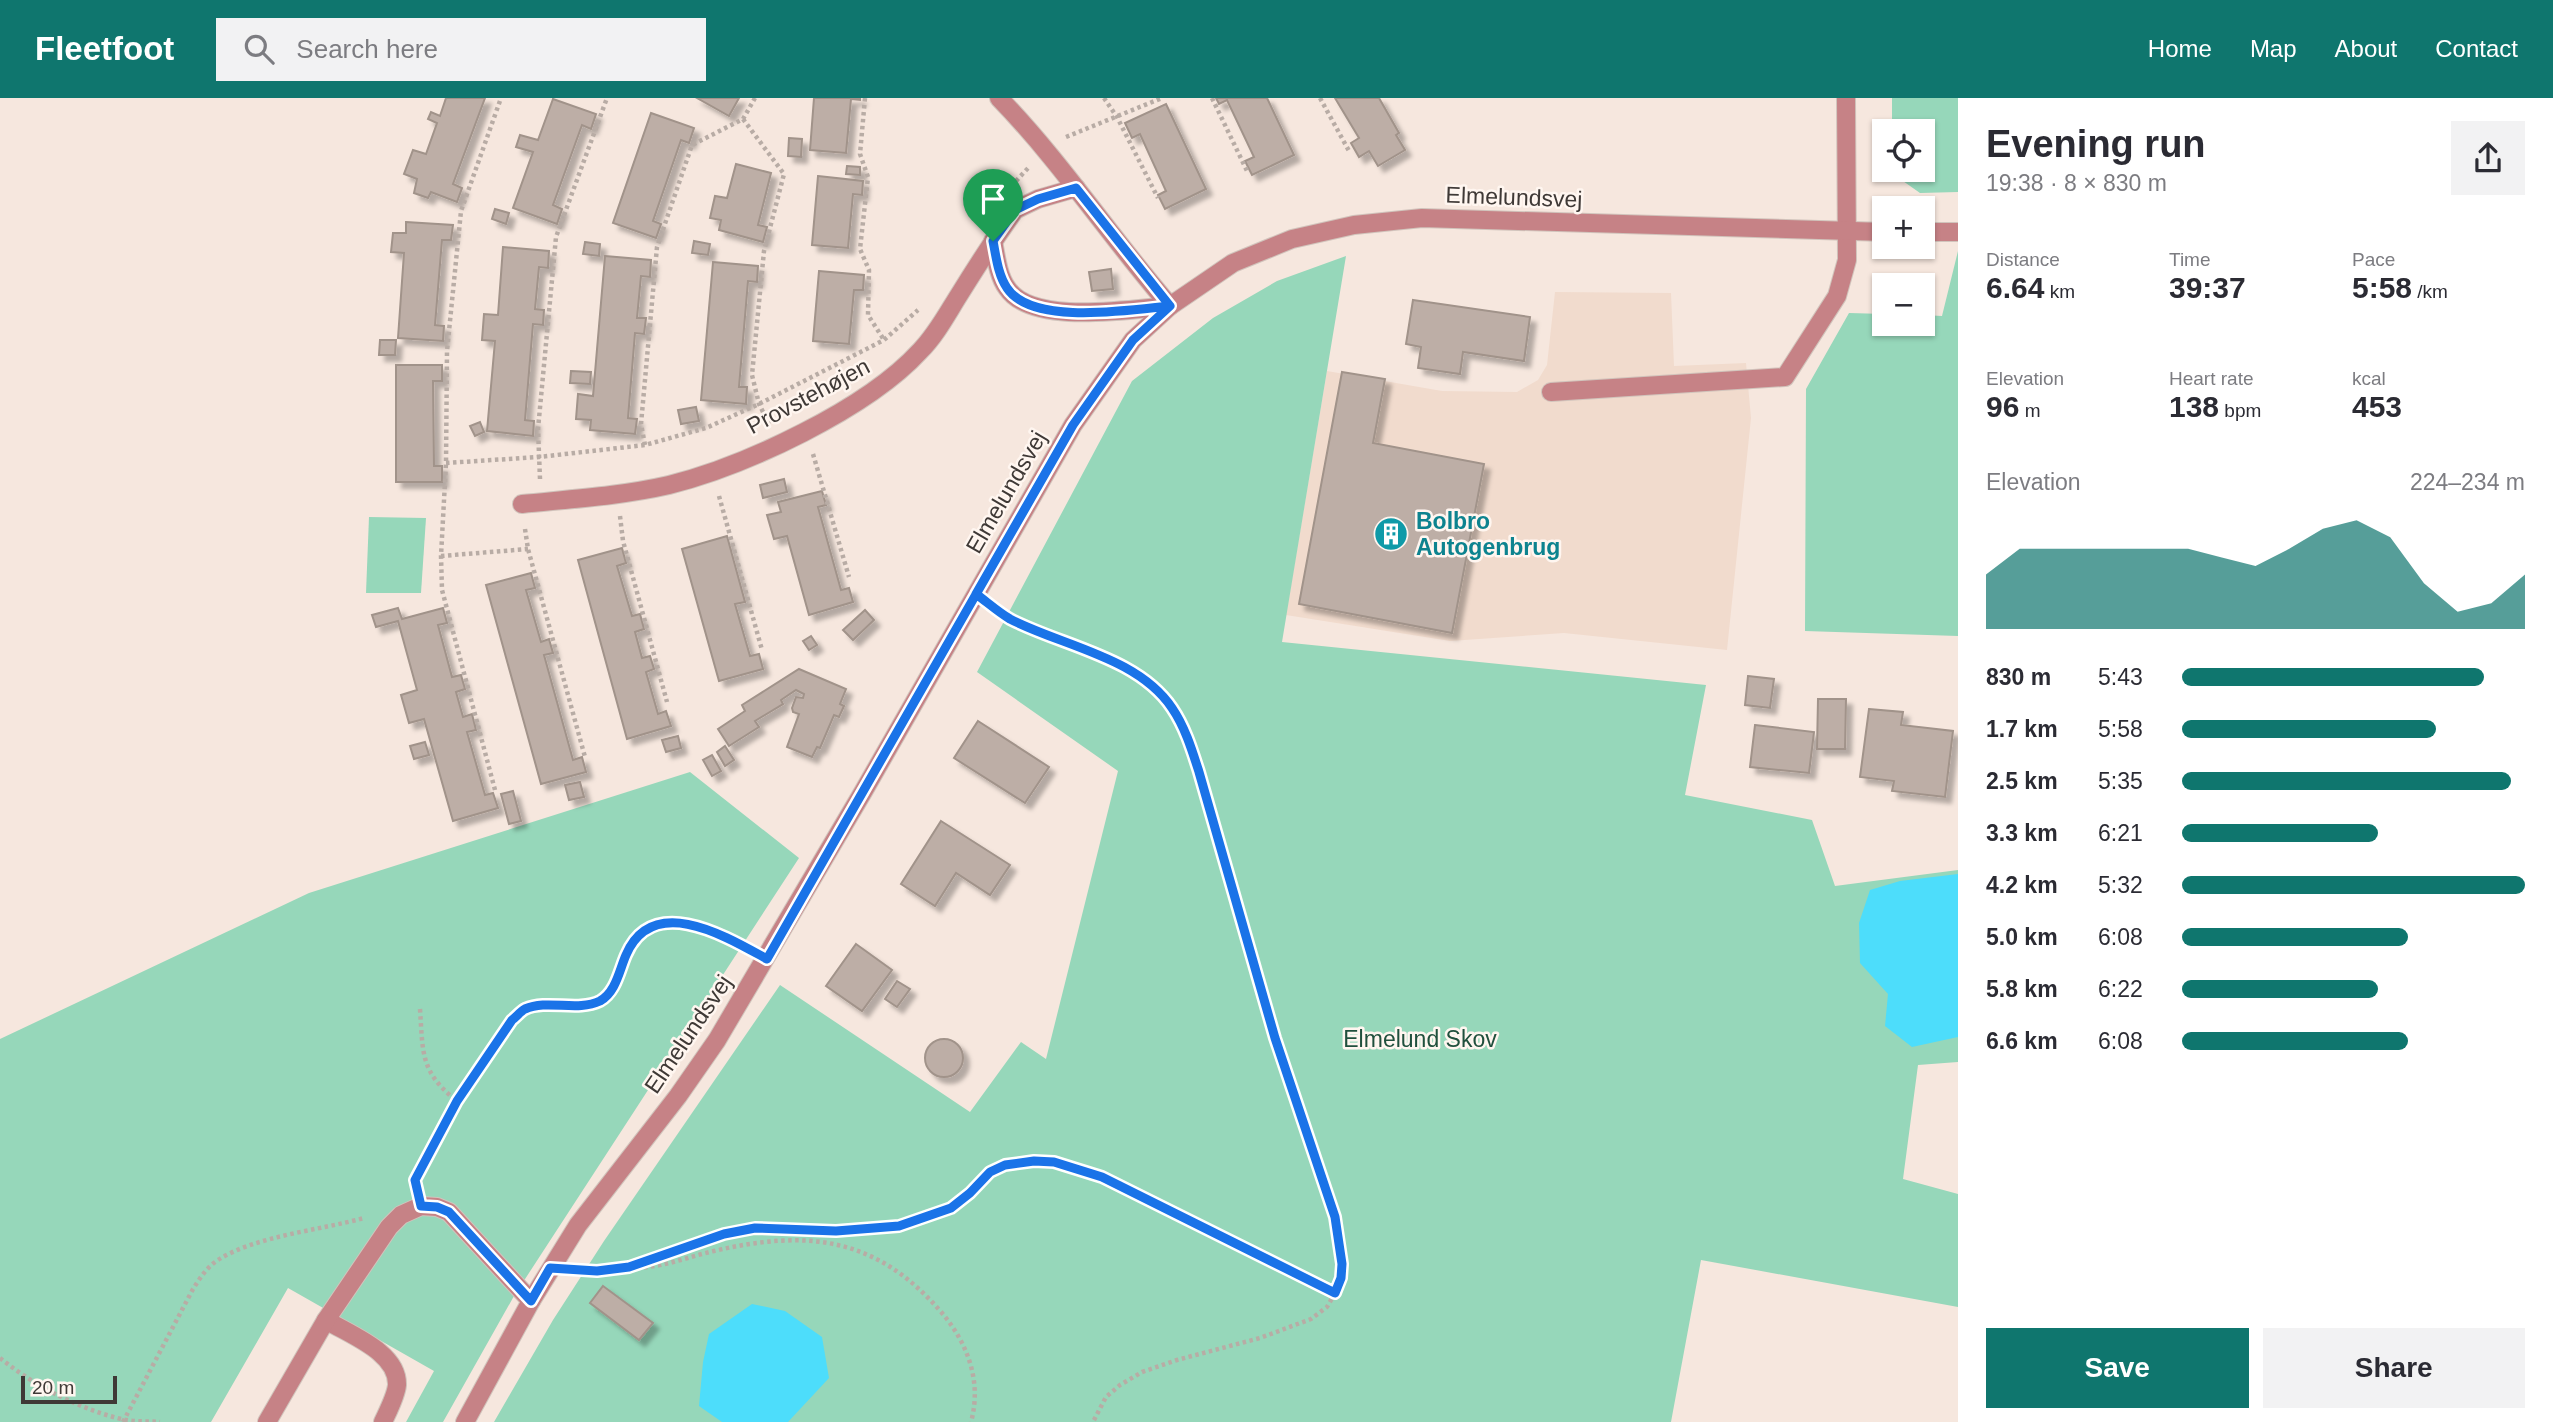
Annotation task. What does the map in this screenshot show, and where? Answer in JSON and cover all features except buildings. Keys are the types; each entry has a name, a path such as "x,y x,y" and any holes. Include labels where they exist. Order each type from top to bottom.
{"street":[{"path":"999,98 1046,149 1170,306"},
{"path":"1551,392 1784,377 1837,296 1847,260 1846,98"},
{"name":"Provstehøjen","path":"522,504 617,494 669,485 712,472 843,411 886,384 921,350 944,320 1015,210 1038,199 1076,188"},
{"name":"Elmelundsvej","path":"465,1422 531,1301 578,1225 717,1041 767,959 1073,425 1133,340 1170,306 1233,263 1292,239 1354,225 1422,218 1872,232"},
{"path":"1935,232 1958,232"},
{"path":"993,241 1007,289 1031,307 1068,312 1170,306"},
{"path":"267,1422 326,1320 389,1227 401,1215 421,1206 437,1207 449,1212 531,1301"},
{"path":"326,1320 387,1357 394,1370 397,1387 383,1422"}],"path":[{"path":"495,790 442,590 441,556 446,463 447,351 461,211 501,98"},
{"path":"542,502 538,429 556,237 607,98"},
{"path":"645,445 641,424 657,247 692,145 743,119 755,98"},
{"path":"865,98 860,154 868,177 860,249 869,270 868,315 884,340"},
{"path":"1104,98 1117,117 1158,198"},
{"path":"1009,188 1046,149 1075,132 1162,98"},
{"path":"1212,98 1248,173"},
{"path":"1320,98 1349,151"},
{"path":"743,119 784,174 764,250 752,375 759,404 778,443"},
{"path":"446,463 539,457 645,445 706,428 884,340 918,310"},
{"path":"801,432 816,458 849,577"},
{"path":"712,472 762,650"},
{"path":"617,494 623,541 667,702"},
{"path":"522,504 528,549 585,757"},
{"path":"441,556 528,549"},
{"path":"976,594 1009,618 1134,672 1161,694 1173,709 1191,749 1275,1038 1332,1206 1340,1238 1341,1278 1327,1307 1311,1319 1260,1338 1142,1372 1120,1385 1107,1397 1093,1422"},
{"path":"421,1206 415,1180 457,1101 512,1020 525,1009 550,1004 574,1006 598,1002 610,993 627,953 639,935 656,925 679,922 702,927 767,959"},
{"path":"420,1009 422,1046 430,1076 457,1101"},
{"path":"550,1268 597,1271 629,1267 724,1234 755,1228 836,1231 899,1226 951,1208 990,1172 1005,1165 1034,1161 1054,1162 1102,1177 1335,1293"},
{"path":"123,1421 193,1289 211,1266 236,1251 256,1244 365,1218"},
{"path":"629,1267 646,1269 737,1246 773,1241 827,1243 875,1256 923,1291 958,1336 970,1357 975,1380 976,1398 971,1422"},
{"path":"0,1358 18,1372 72,1403 123,1421 160,1422"}],"shaded area":[{"path":"1555,292 1671,293 1674,366 1746,363 1751,418 1727,650 1564,633 1450,641 1286,615 1327,371 1442,391 1517,392 1538,380 1547,365"}],"green space":[{"path":"1892,98 1958,98 1958,192 1920,193 1904,182 1935,182 1935,119 1892,119"},
{"path":"1958,251 1958,636 1805,631 1806,389 1849,313 1872,314 1872,336 1935,336 1935,316 1942,316"},
{"name":"Elmelund Skov","path":"1346,256 1282,642 1706,685 1685,795 1812,820 1835,886 1958,870 1958,1062 1918,1065 1903,1179 1958,1194 1958,1307 1701,1260 1671,1422 494,1422 553,1320 604,1241 780,985 970,1112 1021,1042 1046,1059 1118,771 977,672 1132,381 1213,318 1277,281"},
{"path":"369,517 426,518 421,593 366,593"},
{"path":"690,772 799,858 514,1296 443,1422 406,1422 434,1371 288,1288 211,1422 0,1422 0,1039 309,893"}],"water":[{"path":"1958,874 1958,1037 1912,1047 1885,1026 1888,994 1860,963 1859,923 1870,890 1900,881"},
{"path":"752,1304 785,1311 822,1337 829,1378 788,1422 722,1422 699,1406 709,1334"}],"place":[{"name":"Bolbro Autogenbrug","path":"1391,534"}],"route":[{"path":"993,241 1007,289 1031,307 1057,312 1102,312 1170,306 1133,340 1073,425 976,594 863,792 767,959 702,927 679,922 656,925 639,935 627,953 610,993 598,1002 574,1006 550,1004 525,1009 512,1020 457,1101 415,1180 421,1206 437,1207 449,1212 531,1301 550,1268 597,1271 629,1267 724,1234 755,1228 836,1231 899,1226 951,1208 990,1172 1005,1165 1034,1161 1054,1162 1102,1177 1335,1293 1341,1278 1342,1264 1340,1238 1329,1196 1275,1038 1188,738 1173,709 1161,694 1134,672 1009,618 976,594 1025,510 1073,425 1133,340 1170,306 1145,278 1076,188 1038,199 1015,210 993,241"}]}
